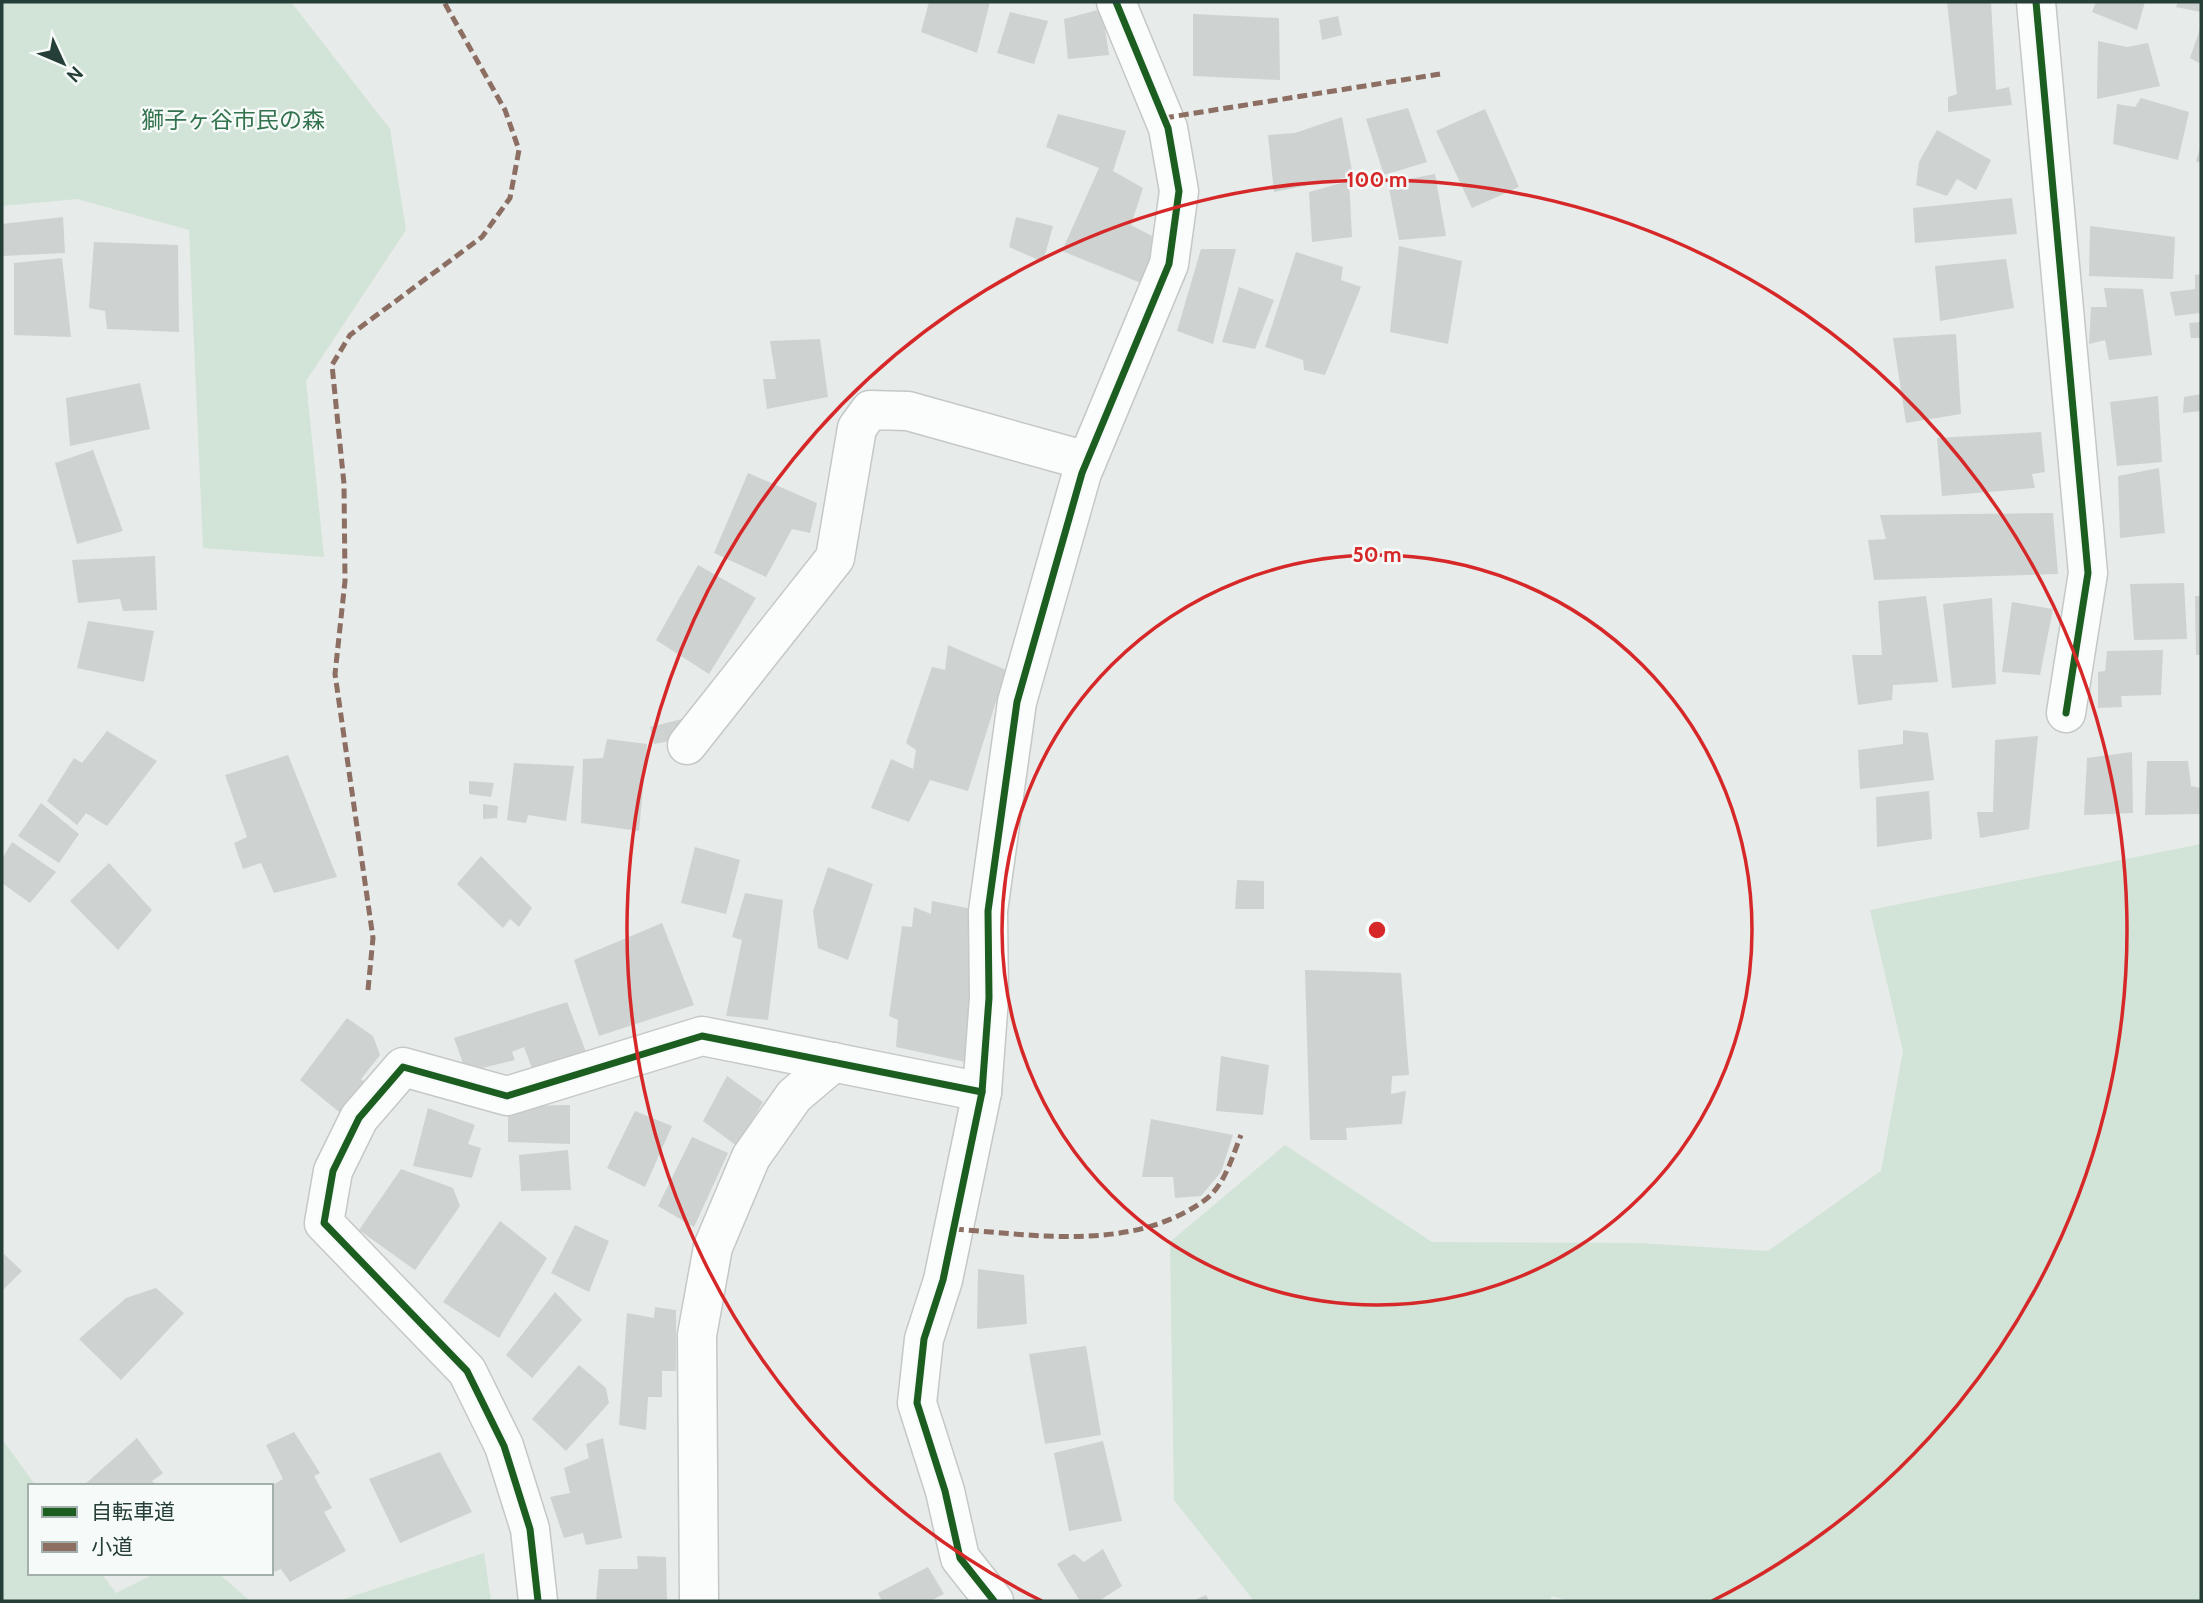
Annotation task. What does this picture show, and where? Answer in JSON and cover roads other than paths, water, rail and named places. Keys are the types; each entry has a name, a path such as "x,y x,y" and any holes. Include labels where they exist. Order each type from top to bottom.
{"street":[{"path":"994,1601 960,1558 945,1491 917,1403 924,1339 943,1280 982,1092 989,998 988,911 1017,702 1087,461 1169,264 1179,191 1168,128 1116,2"},
{"path":"2036,2 2088,573 2066,713"},
{"path":"687,745 835,558 857,428 870,410 908,411 1087,461"},
{"path":"538,1601 530,1529 504,1446 467,1371 324,1223 333,1171 359,1118 403,1068 507,1096 702,1036 982,1092"},
{"path":"699,1601 697,1335 713,1247 751,1157 794,1096 834,1062"}],"park label":[{"name":"獅子ヶ谷市民の森","path":"233,120"}]}
